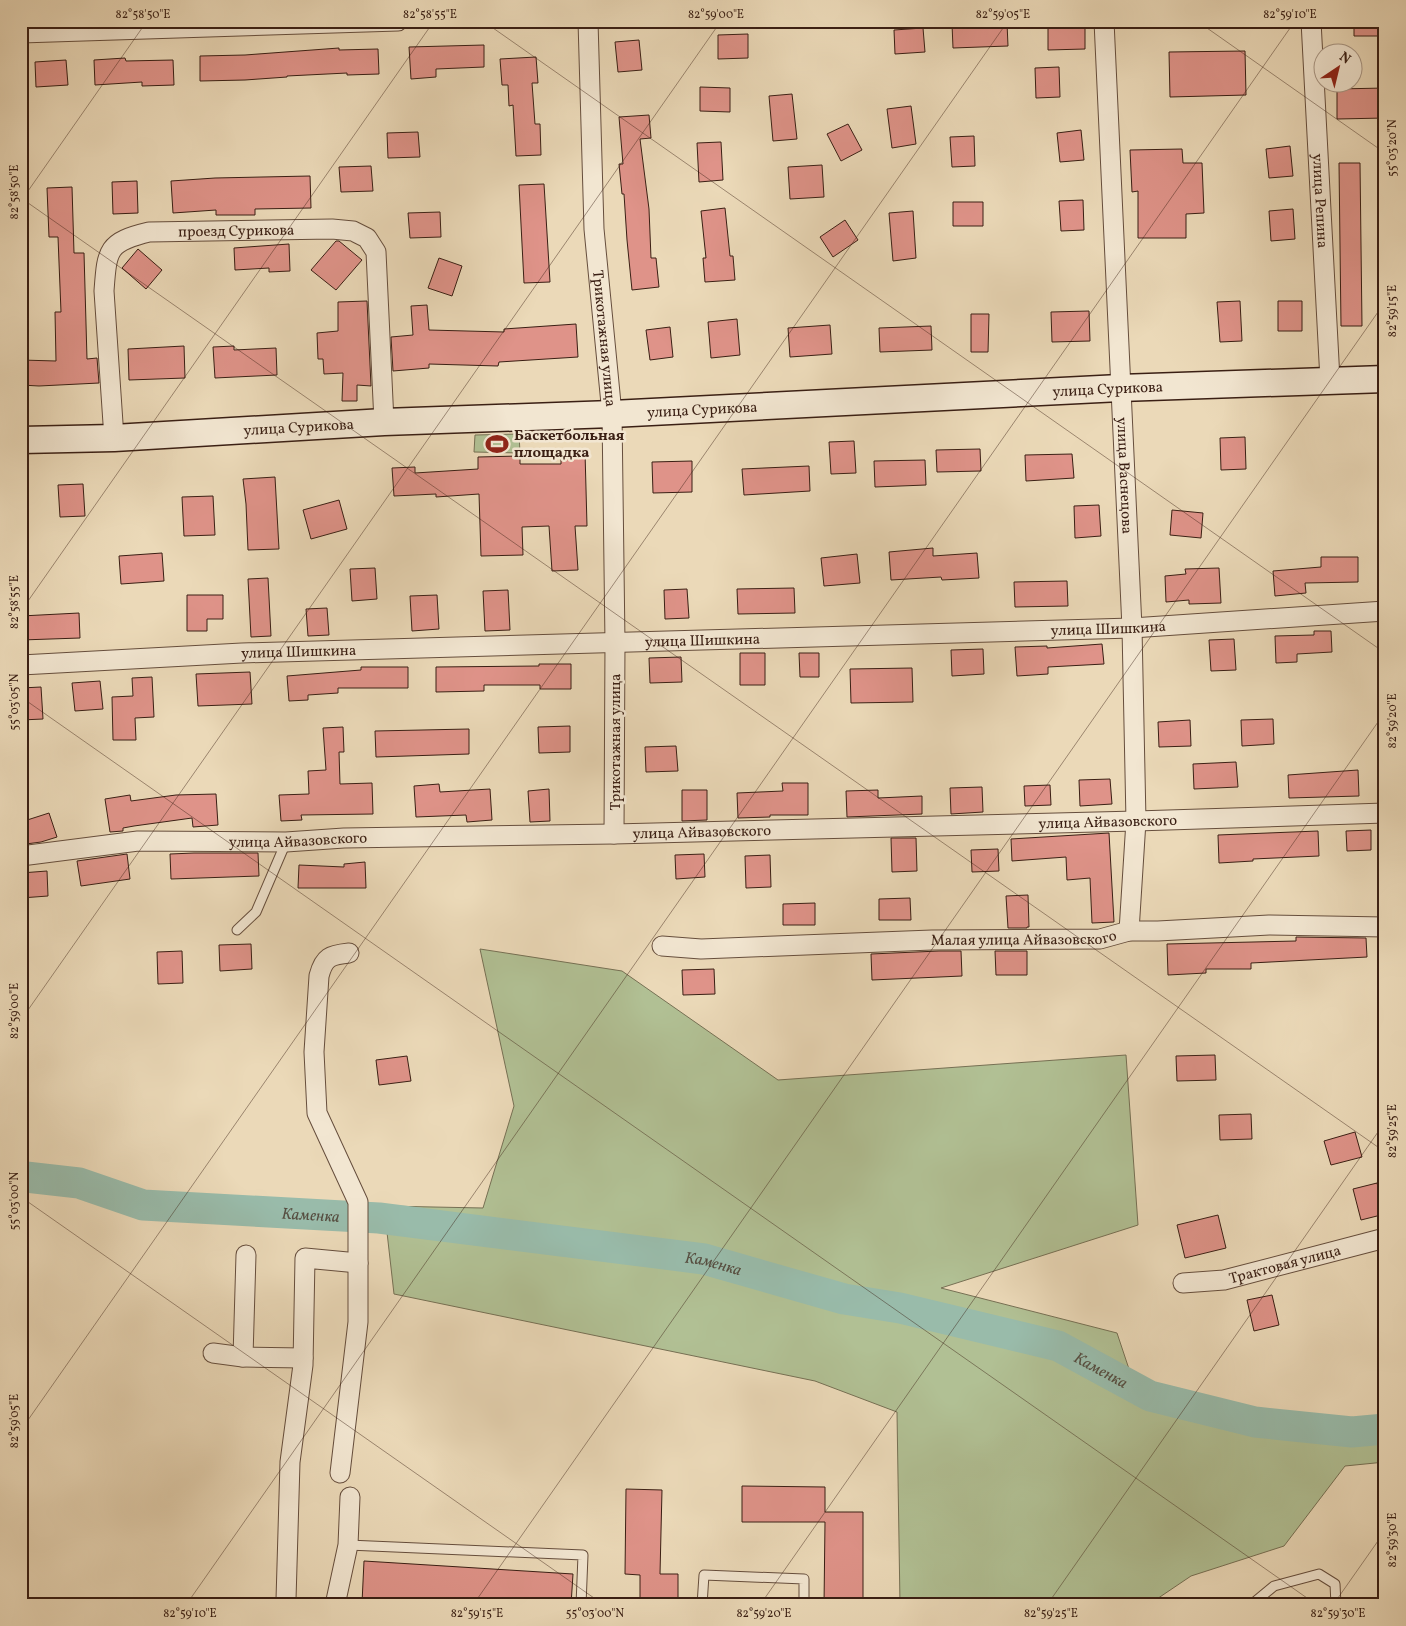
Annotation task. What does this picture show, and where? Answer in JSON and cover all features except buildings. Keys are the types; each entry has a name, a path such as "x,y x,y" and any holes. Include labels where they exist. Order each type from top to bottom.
{"street":[{"path":"21,33 398,21"},
{"name":"Трикотажная улица","path":"588,21 594,229 612,414 615,643 614,834"},
{"name":"улица Васнецова","path":"1104,21 1132,628 1136,821 1130,931"},
{"name":"улица Репина","path":"1311,21 1330,380"},
{"name":"проезд Сурикова","path":"114,438 104,291 106,270 111,250 118,242 128,237 149,232 332,230 353,231 367,238 376,252 384,422"},
{"name":"улица Сурикова","path":"21,440 114,438 384,422 612,414 1120,388 1385,379"},
{"name":"улица Шишкина","path":"21,665 242,653 1132,628 1385,611"},
{"name":"улица Айвазовского","path":"21,856 138,841 286,842 344,838 614,834 1385,813"},
{"name":"Малая улица Айвазовского","path":"662,946 700,949 932,940 1100,939 1130,931 1269,925 1385,927"},
{"path":"340,1473 358,1322 358,1202 317,1113 314,1052 319,976 322,964 332,955 349,953"},
{"name":"Трактовая улица","path":"1183,1283 1224,1280 1385,1238"},
{"path":"243,1357 246,1255"},
{"path":"284,1605 286,1600 290,1462 303,1358 305,1258 358,1263"},
{"path":"213,1354 243,1357 303,1358"},
{"path":"335,1605 348,1545 350,1497"}],"lane":[{"path":"237,930 256,912 286,842"},
{"path":"348,1545 583,1555 581,1605"},
{"path":"1251,1605 1274,1586 1318,1574 1336,1584 1336,1605"},
{"path":"702,1605 704,1575 804,1579 804,1605"}],"green space":[{"name":"Баскетбольная площадка","path":"519,434 520,453 474,452 475,435"},
{"path":"480,949 622,971 778,1080 1126,1055 1138,1225 941,1288 1117,1333 1142,1408 1342,1443 1385,1438 1385,1462 1345,1466 1284,1546 1191,1576 1148,1605 900,1605 897,1412 815,1381 394,1294 384,1206 483,1208 514,1106"}],"waterway":[{"name":"Каменка","path":"21,1178 79,1183 143,1205 379,1218 704,1259 844,1299 900,1308 1058,1346 1150,1396 1255,1422 1352,1432 1385,1429"}],"place":[{"name":"Баскетбольная площадка","path":"497,444"}]}
